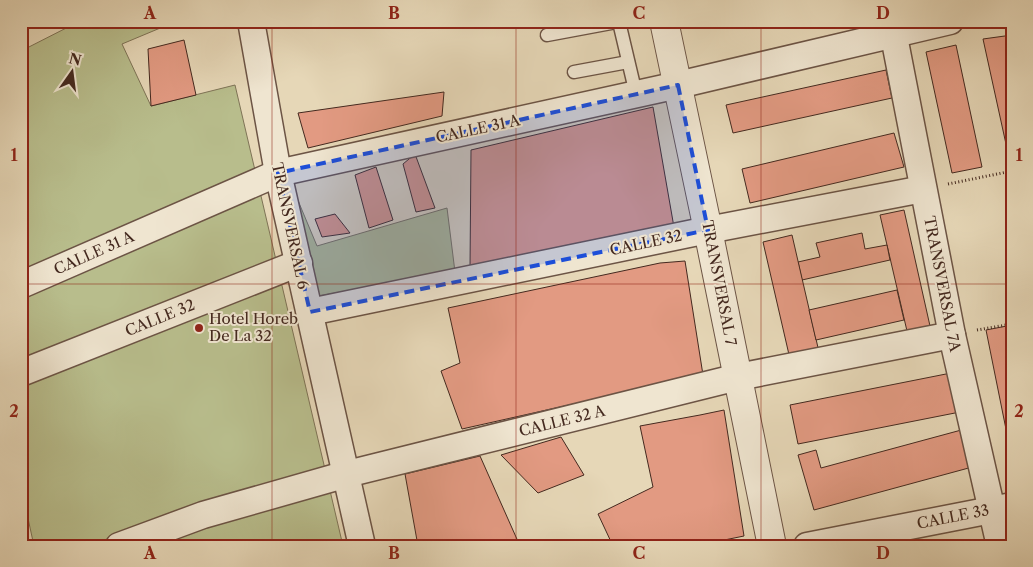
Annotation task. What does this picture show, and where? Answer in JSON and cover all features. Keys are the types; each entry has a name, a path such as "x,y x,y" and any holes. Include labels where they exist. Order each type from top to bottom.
{"street":[{"name":"TRANSVERSAL 6","path":"251,21 278,173 362,546"},
{"name":"TRANSVERSAL 7","path":"664,21 772,546"},
{"name":"CALLE 31 A","path":"21,285 278,173 678,85 892,28 950,21"},
{"name":"TRANSVERSAL 7A","path":"892,28 952,335 1002,508 1000,546"},
{"name":"CALLE 32","path":"310,312 708,230 923,189"},
{"name":"CALLE 32","path":"21,373 299,263"},
{"name":"CALLE 32 A","path":"120,546 203,515 347,474 738,377 952,335"},
{"name":"CALLE 33","path":"807,546 1002,508"}],"lane":[{"path":"547,36 620,22 636,94"},
{"path":"574,72 628,62"}],"path":[{"path":"923,189 1012,171"},
{"path":"952,335 1012,324"}],"highlighted area":[{"path":"678,85 708,230 310,312 278,173"}],"green space":[{"path":"80,21 177,21 122,44 151,106 235,85 343,546 34,546 21,486 21,51"},
{"path":"289,179 317,246 447,208 455,272 318,296"}],"building":[{"path":"1012,35 1012,167 1011,167 983,39"},
{"path":"184,40 196,95 151,106 148,49"},
{"path":"956,45 982,167 952,173 926,52"},
{"path":"886,70 892,98 733,133 726,105"},
{"path":"444,92 442,116 308,148 298,113"},
{"path":"653,107 675,233 470,269 471,150"},
{"path":"894,133 904,167 750,203 742,169"},
{"path":"415,154 435,208 416,212 403,164"},
{"path":"376,167 393,220 369,228 355,175"},
{"path":"904,210 930,326 907,331 880,215"},
{"path":"335,214 350,233 322,237 315,219"},
{"path":"862,233 865,249 887,245 890,260 802,280 798,262 820,257 816,243"},
{"path":"792,235 819,352 790,359 763,242"},
{"path":"685,261 703,375 462,429 441,371 460,363 448,308 660,263"},
{"path":"897,290 904,320 816,340 809,310"},
{"path":"1012,325 1012,459 986,330"},
{"path":"951,373 960,412 798,444 790,405"},
{"path":"724,410 744,536 695,546 613,546 598,514 653,487 640,426"},
{"path":"965,429 976,466 814,510 798,455 816,450 821,468"},
{"path":"561,437 584,475 538,493 501,455"},
{"path":"480,456 520,546 418,546 405,474"},
{"path":"988,540 990,546 961,546"}],"place":[{"name":"Hotel Horeb De La 32","path":"199,328"}]}
